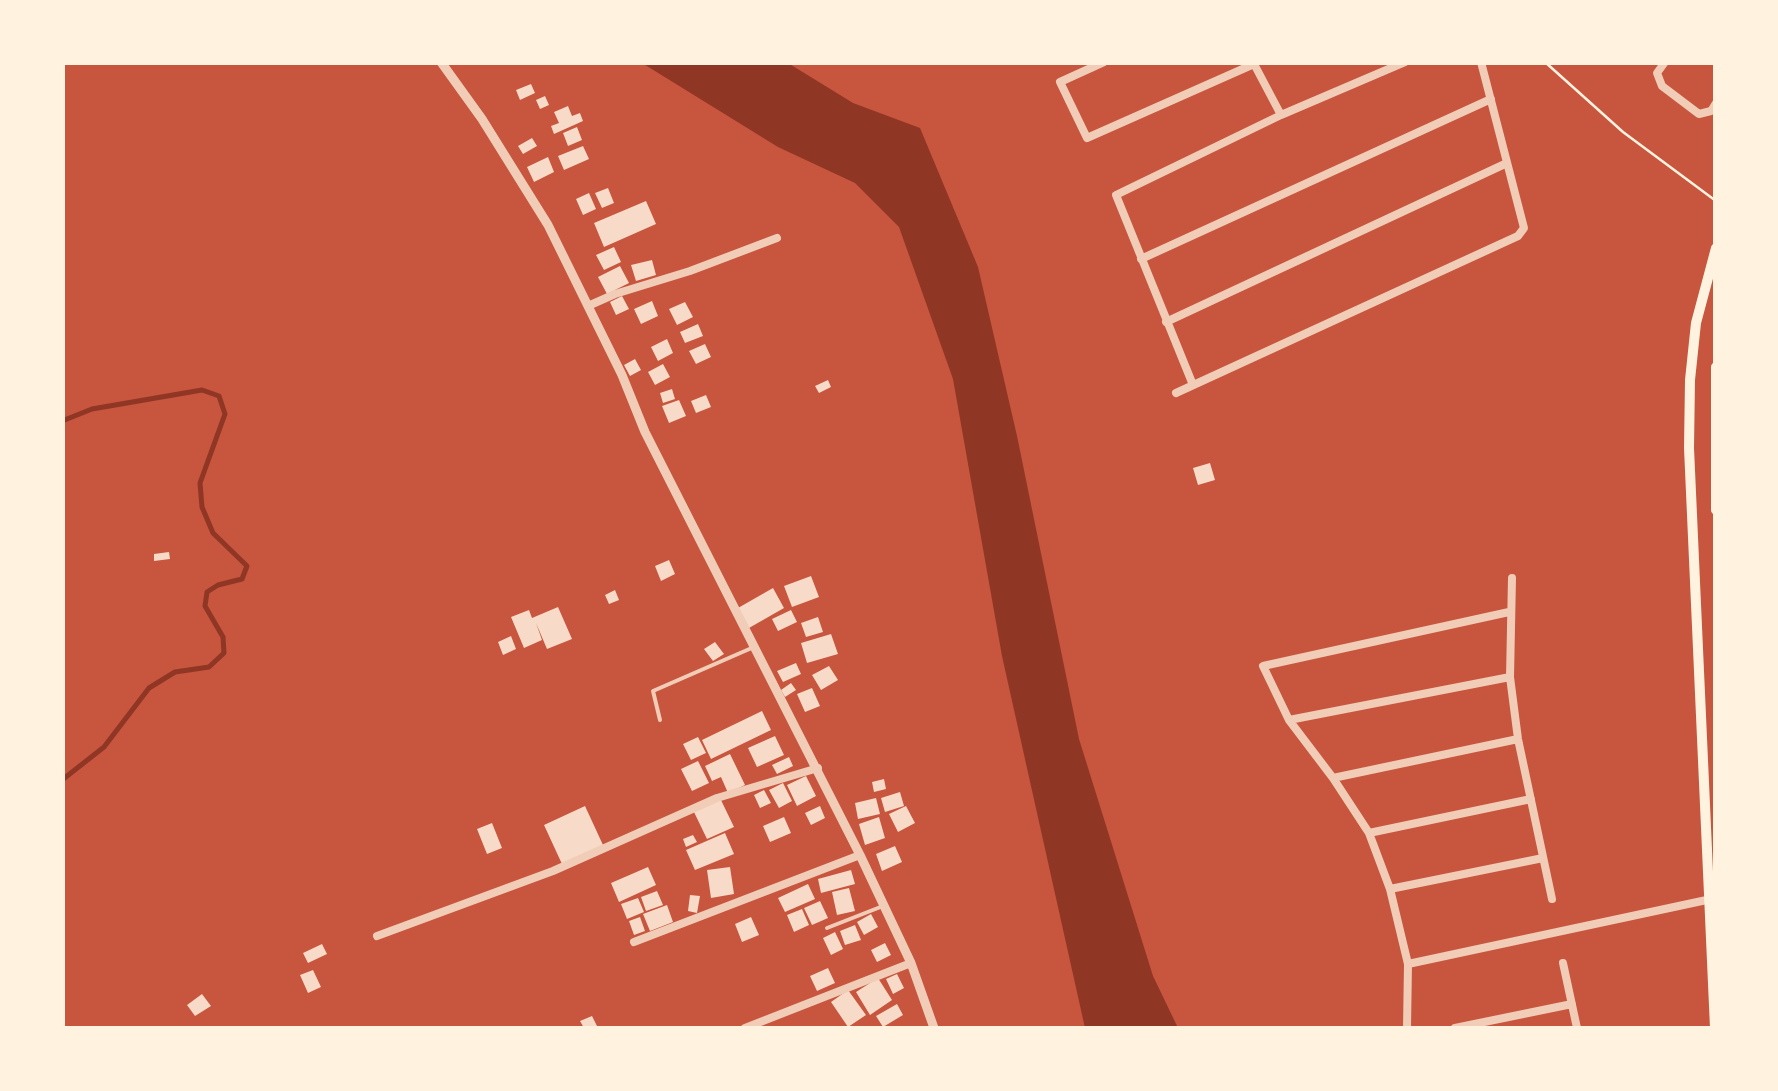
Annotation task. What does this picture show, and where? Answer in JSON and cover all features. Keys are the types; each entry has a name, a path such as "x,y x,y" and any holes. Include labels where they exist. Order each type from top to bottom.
{"main road":[{"path":"1715,1028 1689,448 1696,323 1716,248"},
{"path":"1716,367 1716,510"}],"street":[{"path":"442,62 548,225 622,375 645,432 860,855 910,962 934,1028"},
{"path":"1104,62 1060,82 1087,138 1254,63 1281,115"},
{"path":"1193,385 1116,195 1281,115 1405,62"},
{"path":"1176,393 1518,236 1524,228 1481,62"},
{"path":"1666,62 1657,74 1658,81 1699,114 1716,104"},
{"path":"1141,260 1490,99"},
{"path":"1166,322 1508,164"},
{"path":"588,306 778,238"},
{"path":"1512,578 1510,676 1518,738 1552,898"},
{"path":"1407,1028 1408,964 1390,889 1370,833 1289,720 1263,666 1509,612"},
{"path":"1289,720 1510,676"},
{"path":"1334,778 1518,738"},
{"path":"377,936 553,871 716,798 818,768"},
{"path":"1370,833 1530,799"},
{"path":"634,942 860,855"},
{"path":"1390,889 1543,858"},
{"path":"1408,964 1711,899"},
{"path":"744,1028 910,962"},
{"path":"1563,963 1577,1028"},
{"path":"1455,1028 1572,1004"}],"lane":[{"path":"660,720 653,691 754,647"},
{"path":"827,928 884,906"}],"path":[{"path":"1545,62 1623,132 1716,201"}],"shaded area":[{"path":"642,63 788,63 853,103 920,128 978,267 1079,739 1153,976 1178,1028 1085,1028 1002,656 953,379 899,227 855,183 778,147"}],"building":[{"path":"531,84 535,93 520,100 516,90"},
{"path":"545,96 549,105 540,109 536,100"},
{"path":"568,106 572,116 580,113 583,121 554,134 551,126 559,123 554,112"},
{"path":"577,127 582,140 568,146 563,133"},
{"path":"532,138 537,146 523,154 518,146"},
{"path":"583,146 589,159 564,170 558,156"},
{"path":"548,157 554,172 534,182 527,167"},
{"path":"608,188 614,203 602,208 595,193"},
{"path":"589,193 596,209 583,215 576,199"},
{"path":"646,201 656,224 604,247 594,223"},
{"path":"614,247 621,262 604,270 596,255"},
{"path":"652,260 656,275 636,281 631,265"},
{"path":"620,266 629,283 607,294 598,277"},
{"path":"622,296 629,309 616,315 610,302"},
{"path":"652,301 658,316 641,324 634,309"},
{"path":"685,302 693,317 677,325 669,309"},
{"path":"698,324 703,336 685,343 680,332"},
{"path":"667,339 673,353 658,361 651,347"},
{"path":"705,344 711,357 696,364 689,351"},
{"path":"635,359 641,370 630,376 624,365"},
{"path":"663,364 670,377 655,385 648,372"},
{"path":"828,380 831,387 819,393 815,386"},
{"path":"672,389 675,399 663,403 660,393"},
{"path":"706,395 711,407 696,413 691,401"},
{"path":"679,400 686,416 669,423 662,406"},
{"path":"1210,463 1215,480 1198,485 1193,468"},
{"path":"169,552 170,559 154,561 154,554"},
{"path":"669,560 675,574 661,581 655,566"},
{"path":"811,576 819,597 792,607 784,586"},
{"path":"773,588 784,608 749,628 738,608"},
{"path":"615,590 619,600 609,604 605,595"},
{"path":"558,607 572,639 547,649 536,623 542,640 524,648 511,617 529,610 532,618"},
{"path":"791,610 797,622 778,631 772,619"},
{"path":"818,617 823,632 806,637 801,623"},
{"path":"831,634 838,654 807,663 801,643"},
{"path":"511,636 516,649 503,655 498,642"},
{"path":"715,642 724,654 713,661 704,649"},
{"path":"796,663 801,674 783,682 777,671"},
{"path":"829,666 838,680 821,690 812,675"},
{"path":"791,683 796,690 785,697 781,690"},
{"path":"812,688 820,706 805,712 797,694"},
{"path":"762,711 771,730 711,759 702,740"},
{"path":"775,736 784,755 757,767 748,748"},
{"path":"698,737 706,753 691,760 683,744"},
{"path":"730,754 745,785 728,793 721,777 712,781 705,766"},
{"path":"789,757 793,766 777,774 772,765"},
{"path":"698,761 709,783 692,791 681,769"},
{"path":"806,776 816,796 797,806 787,785"},
{"path":"884,779 886,789 874,792 872,782"},
{"path":"783,783 792,801 779,808 769,790"},
{"path":"764,790 771,803 760,808 754,795"},
{"path":"900,792 904,806 885,812 881,798"},
{"path":"720,798 734,827 707,839 693,810"},
{"path":"876,798 880,814 858,819 855,803"},
{"path":"585,806 603,845 562,864 544,825"},
{"path":"820,806 825,818 811,825 805,813"},
{"path":"906,806 915,823 898,832 889,814"},
{"path":"784,817 791,833 770,842 763,826"},
{"path":"879,817 885,838 865,845 859,824"},
{"path":"492,823 502,848 487,854 477,829"},
{"path":"725,833 734,854 695,870 686,850"},
{"path":"693,835 697,842 686,847 683,839"},
{"path":"895,846 902,862 882,871 876,854"},
{"path":"648,867 656,885 619,902 611,883"},
{"path":"730,867 734,894 711,898 707,870"},
{"path":"851,870 855,884 821,893 818,879"},
{"path":"808,884 815,899 785,912 778,898"},
{"path":"849,888 855,911 837,915 832,892"},
{"path":"657,891 663,905 646,911 641,897"},
{"path":"690,895 700,896 697,913 688,911"},
{"path":"638,898 644,912 627,919 621,904"},
{"path":"820,901 828,918 812,925 804,908"},
{"path":"667,905 673,922 650,931 643,914"},
{"path":"802,909 809,925 794,932 787,915"},
{"path":"871,914 878,927 864,935 857,922"},
{"path":"640,917 645,931 634,935 629,921"},
{"path":"751,917 759,935 742,942 735,924"},
{"path":"855,925 861,940 845,945 840,931"},
{"path":"835,932 843,949 831,955 823,938"},
{"path":"885,943 891,955 877,962 871,950"},
{"path":"322,944 327,954 308,963 303,953"},
{"path":"828,968 835,983 817,991 810,976"},
{"path":"313,970 321,987 308,993 300,975"},
{"path":"897,974 904,988 893,994 886,979"},
{"path":"878,978 892,1000 870,1015 856,992"},
{"path":"848,990 866,1015 848,1027 831,1002"},
{"path":"202,994 211,1006 195,1016 187,1005"},
{"path":"897,1004 903,1015 883,1027 876,1016"},
{"path":"592,1016 598,1028 584,1028 580,1021"}],"waterway":[{"path":"62,421 92,409 202,390 219,396 225,414 200,483 202,507 213,533 247,566 242,579 207,592 205,606 223,637 224,653 209,667 175,672 149,688 104,747 62,780"}]}
